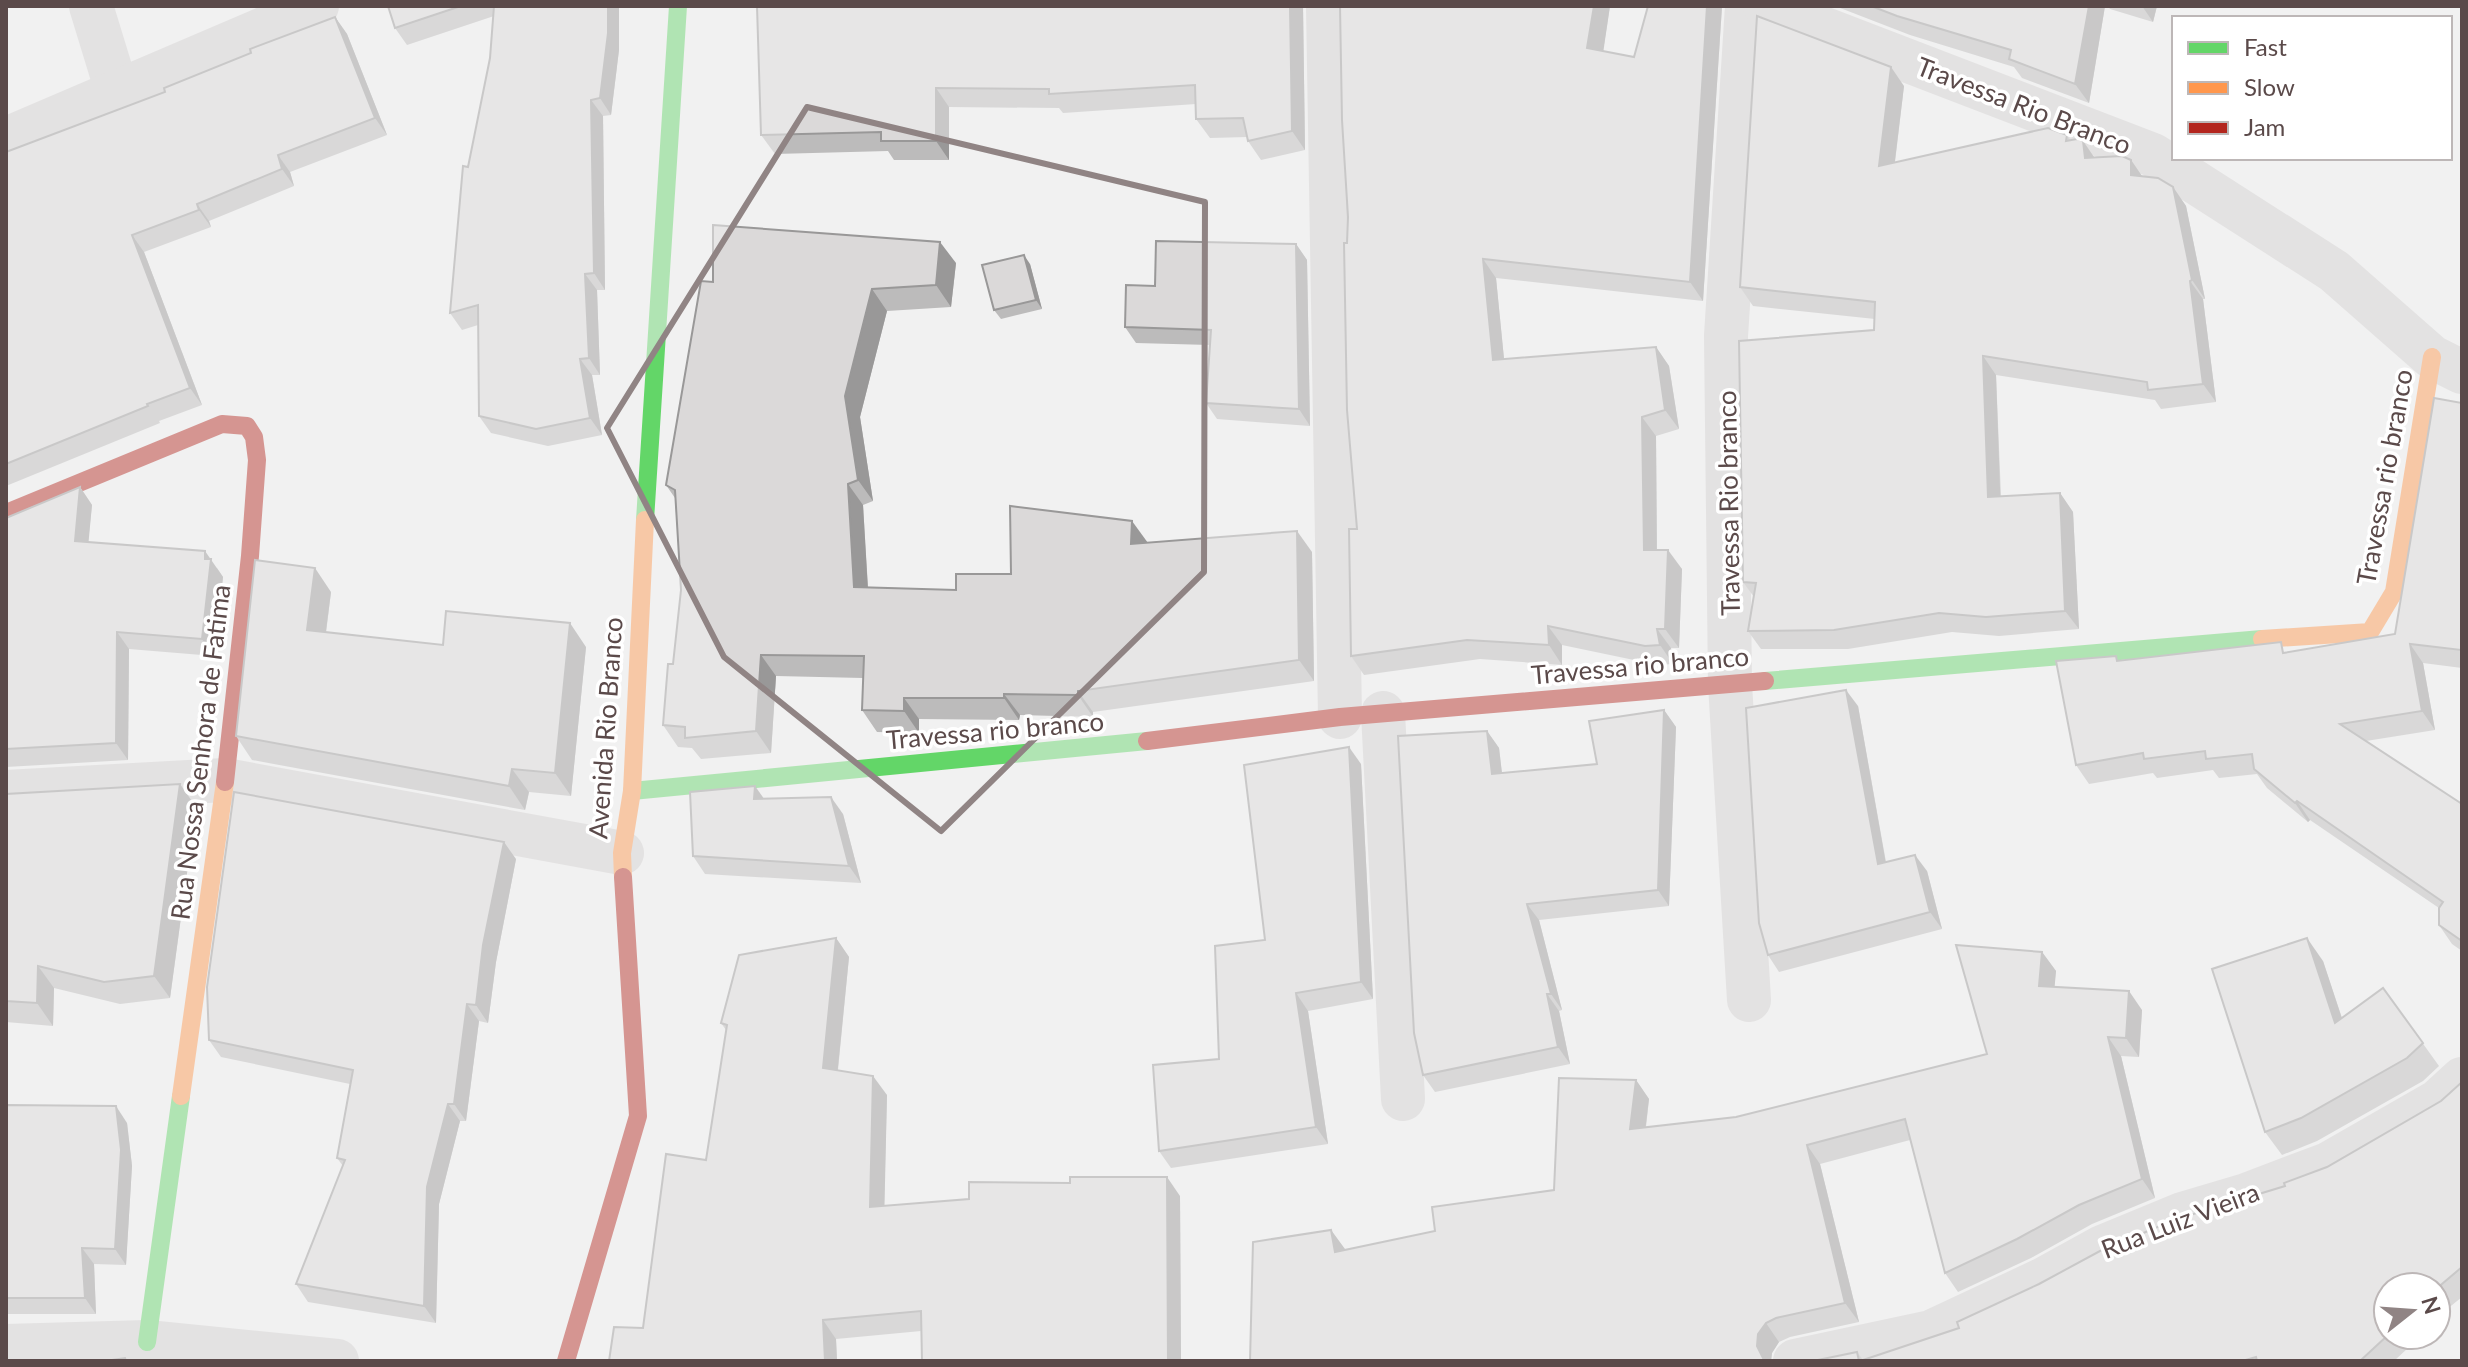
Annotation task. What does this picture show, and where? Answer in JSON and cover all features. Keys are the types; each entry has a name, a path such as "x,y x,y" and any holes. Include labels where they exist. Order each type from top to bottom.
{"street":[{"path":"91,6 117,91"},
{"path":"6,139 317,6"},
{"path":"672,90 678,6"},
{"path":"672,90 697,6"},
{"path":"1328,6 1340,717"},
{"name":"Travessa Rio branco","path":"1747,6 1726,336 1730,684 1749,1000"},
{"name":"Travessa Rio Branco","path":"1765,6 2153,155 2334,271 2447,364"},
{"name":"Avenida Rio Branco","path":"566,1361 638,1116 622,853 632,791 648,448 672,90"},
{"name":"Travessa rio branco","path":"632,791 1116,745 1383,713 2370,632 2394,592 2447,364"},
{"name":"Rua Nossa Senhora de Fatima","path":"6,513 222,424 247,426 254,437 257,460 250,556 225,780 147,1342"},
{"path":"1383,713 1403,1099"},
{"path":"6,792 225,780 622,853"},
{"name":"Rua Luiz Vieira","path":"1795,1361 1931,1332 2042,1280 2102,1247 2182,1214 2246,1195 2328,1164 2438,1101 2462,1079"},
{"path":"6,1346 147,1342 337,1361"}],"highlighted area":[{"path":"807,107 1205,202 1204,572 941,831 724,657 607,428"}],"building":[{"path":"388,6 461,6 395,28"},
{"path":"494,6 608,6 600,98 591,100 594,273 585,274 589,358 580,359 590,418 536,429 479,416 478,305 450,313 463,166 468,167 490,58"},
{"path":"757,6 1290,6 1292,131 1248,141 1243,118 1196,119 1195,85 1049,94 1049,89 936,88 936,141 881,141 881,132 761,135"},
{"path":"1340,6 1594,6 1587,48 1634,57 1648,6 1707,6 1690,282 1483,259 1493,360 1656,347 1665,410 1642,417 1644,550 1668,550 1665,629 1657,629 1660,645 1645,646 1548,626 1549,645 1467,640 1351,656 1349,529 1357,529 1347,410 1344,243 1347,243 1348,217"},
{"path":"1871,6 2089,6 2075,84 2009,59 2011,50"},
{"path":"1757,16 1891,67 1879,166 2048,128 2067,135 2066,141 2083,141 2085,158 2122,156 2131,160 2131,175 2158,178 2173,187 2192,280 2203,384 2148,390 2147,382 1983,356 1988,497 2060,493 2065,611 1986,617 1939,613 1834,630 1748,631 1756,583 1743,582 1739,341 1874,330 1875,302 1740,287"},
{"path":"335,17 375,118 278,155 282,169 197,204 199,210 132,235 190,388 6,464 6,152 165,92 164,88 251,53 250,49"},
{"path":"713,225 940,242 936,285 872,289 845,396 858,480 848,484 854,587 956,590 956,574 1011,574 1010,506 1132,521 1131,544 1297,531 1299,660 1078,691 1078,695 904,698 904,711 862,710 864,656 761,655 756,731 685,738 685,727 663,725 668,664 673,664 681,590 675,490 666,485 701,281 713,282"},
{"path":"1156,241 1296,244 1299,409 1206,403 1211,330 1125,327 1126,285 1155,286"},
{"path":"1024,255 1036,300 994,310 982,265"},
{"path":"2434,398 2462,403 2461,650 2410,644 2422,711 2340,724 2462,804 2462,941 2439,925 2439,908 2443,902 2297,801 2295,803 2254,769 2252,754 2206,759 2205,751 2144,759 2143,753 2076,765 2056,661 2116,656 2117,661 2281,642 2283,653 2395,634"},
{"path":"80,487 75,541 205,551 205,559 211,559 202,639 117,632 116,743 6,749 6,518"},
{"path":"255,560 315,568 307,630 443,645 446,611 570,623 555,773 512,769 509,786 236,736"},
{"path":"1846,690 1878,864 1915,855 1930,912 1768,955 1759,923 1746,708"},
{"path":"1664,710 1658,890 1527,904 1551,994 1547,994 1558,1047 1423,1075 1414,1033 1398,736 1487,731 1492,774 1597,764 1589,721"},
{"path":"1349,747 1361,982 1296,993 1316,1127 1159,1151 1153,1065 1219,1059 1215,946 1265,940 1244,765"},
{"path":"180,784 154,976 104,982 38,966 37,1003 6,1001 6,794"},
{"path":"755,786 754,799 831,797 849,866 693,856 690,792"},
{"path":"234,792 504,842 483,945 476,1005 467,1004 454,1104 448,1104 427,1187 424,1306 296,1284 345,1160 337,1158 353,1070 209,1040 207,987"},
{"path":"836,938 823,1068 873,1076 870,1207 969,1199 969,1182 1070,1183 1070,1177 1167,1177 1168,1361 922,1361 921,1311 823,1320 825,1361 609,1361 614,1327 643,1328 666,1154 706,1160 727,1025 721,1023 739,955"},
{"path":"2307,938 2335,1023 2383,988 2423,1043 2407,1058 2301,1118 2265,1132 2212,969"},
{"path":"1956,945 2042,952 2039,986 2129,991 2126,1038 2108,1037 2142,1179 2079,1205 1945,1273 1905,1119 1807,1145 1845,1303 1766,1323 1758,1334 1757,1346 1767,1361 1250,1361 1253,1242 1331,1230 1335,1252 1435,1231 1432,1207 1554,1190 1559,1078 1636,1080 1630,1129 1736,1117 1987,1054"},
{"path":"2462,1082 2462,1267 2452,1275 2452,1271 2372,1271 2372,1350 2360,1361 2257,1361 2256,1357 2242,1361 1860,1361 1959,1328 1957,1322 2039,1284 2100,1251 2177,1219 2285,1186 2284,1183 2327,1167 2441,1101"},
{"path":"6,1105 116,1106 121,1150 115,1249 82,1248 85,1298 6,1298"},
{"path":"1857,1352 1859,1361 1813,1361"}],"traffic: fast":[{"path":"645,520 678,6"},
{"path":"1765,681 2262,639"},
{"path":"632,791 1147,741"},
{"path":"147,1342 181,1096"}],"traffic: slow":[{"path":"2262,639 2370,632 2394,592 2432,357"},
{"path":"623,877 622,853 632,791 645,520"},
{"path":"181,1096 225,782"}],"traffic: jam":[{"path":"6,513 222,424 247,426 254,437 257,460 250,556 225,782"},
{"path":"1147,741 1340,717 1765,681"},
{"path":"566,1361 638,1116 623,877"}]}
